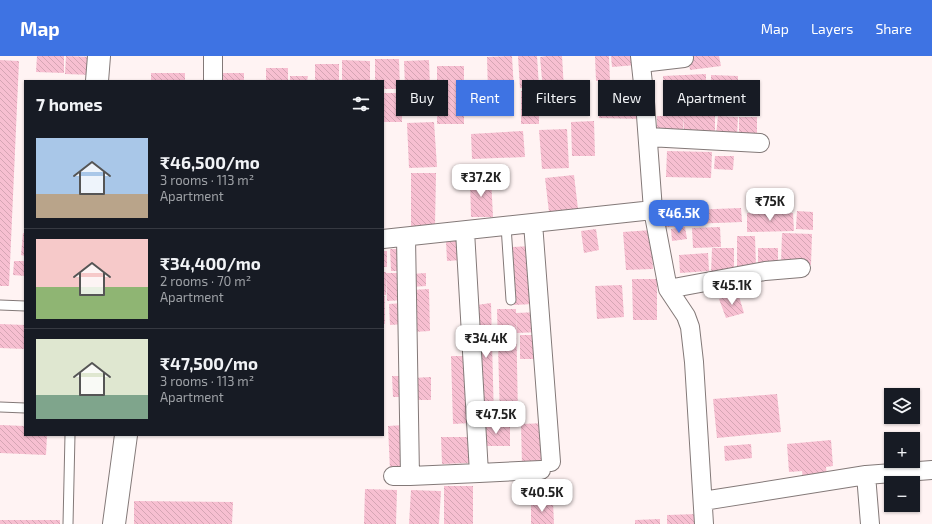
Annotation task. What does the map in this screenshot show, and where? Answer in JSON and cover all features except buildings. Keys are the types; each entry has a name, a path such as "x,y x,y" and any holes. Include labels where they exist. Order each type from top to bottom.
{"street":[{"path":"97,80 99,56"},
{"path":"213,56 213,80"},
{"path":"684,58 640,60 645,102 653,210 668,289 686,316 690,327 694,362 704,524"},
{"path":"648,137 760,143"},
{"path":"384,239 653,210"},
{"path":"406,237 402,476 479,473 546,466 534,223"},
{"path":"465,231 479,473"},
{"path":"668,289 765,271 801,268"},
{"path":"114,524 126,436"},
{"path":"703,501 866,475 932,470"},
{"path":"866,475 870,524"}],"lane":[{"path":"506,226 511,300"},
{"path":"0,305 24,306"},
{"path":"0,407 24,408"},
{"path":"68,524 70,436"}]}
